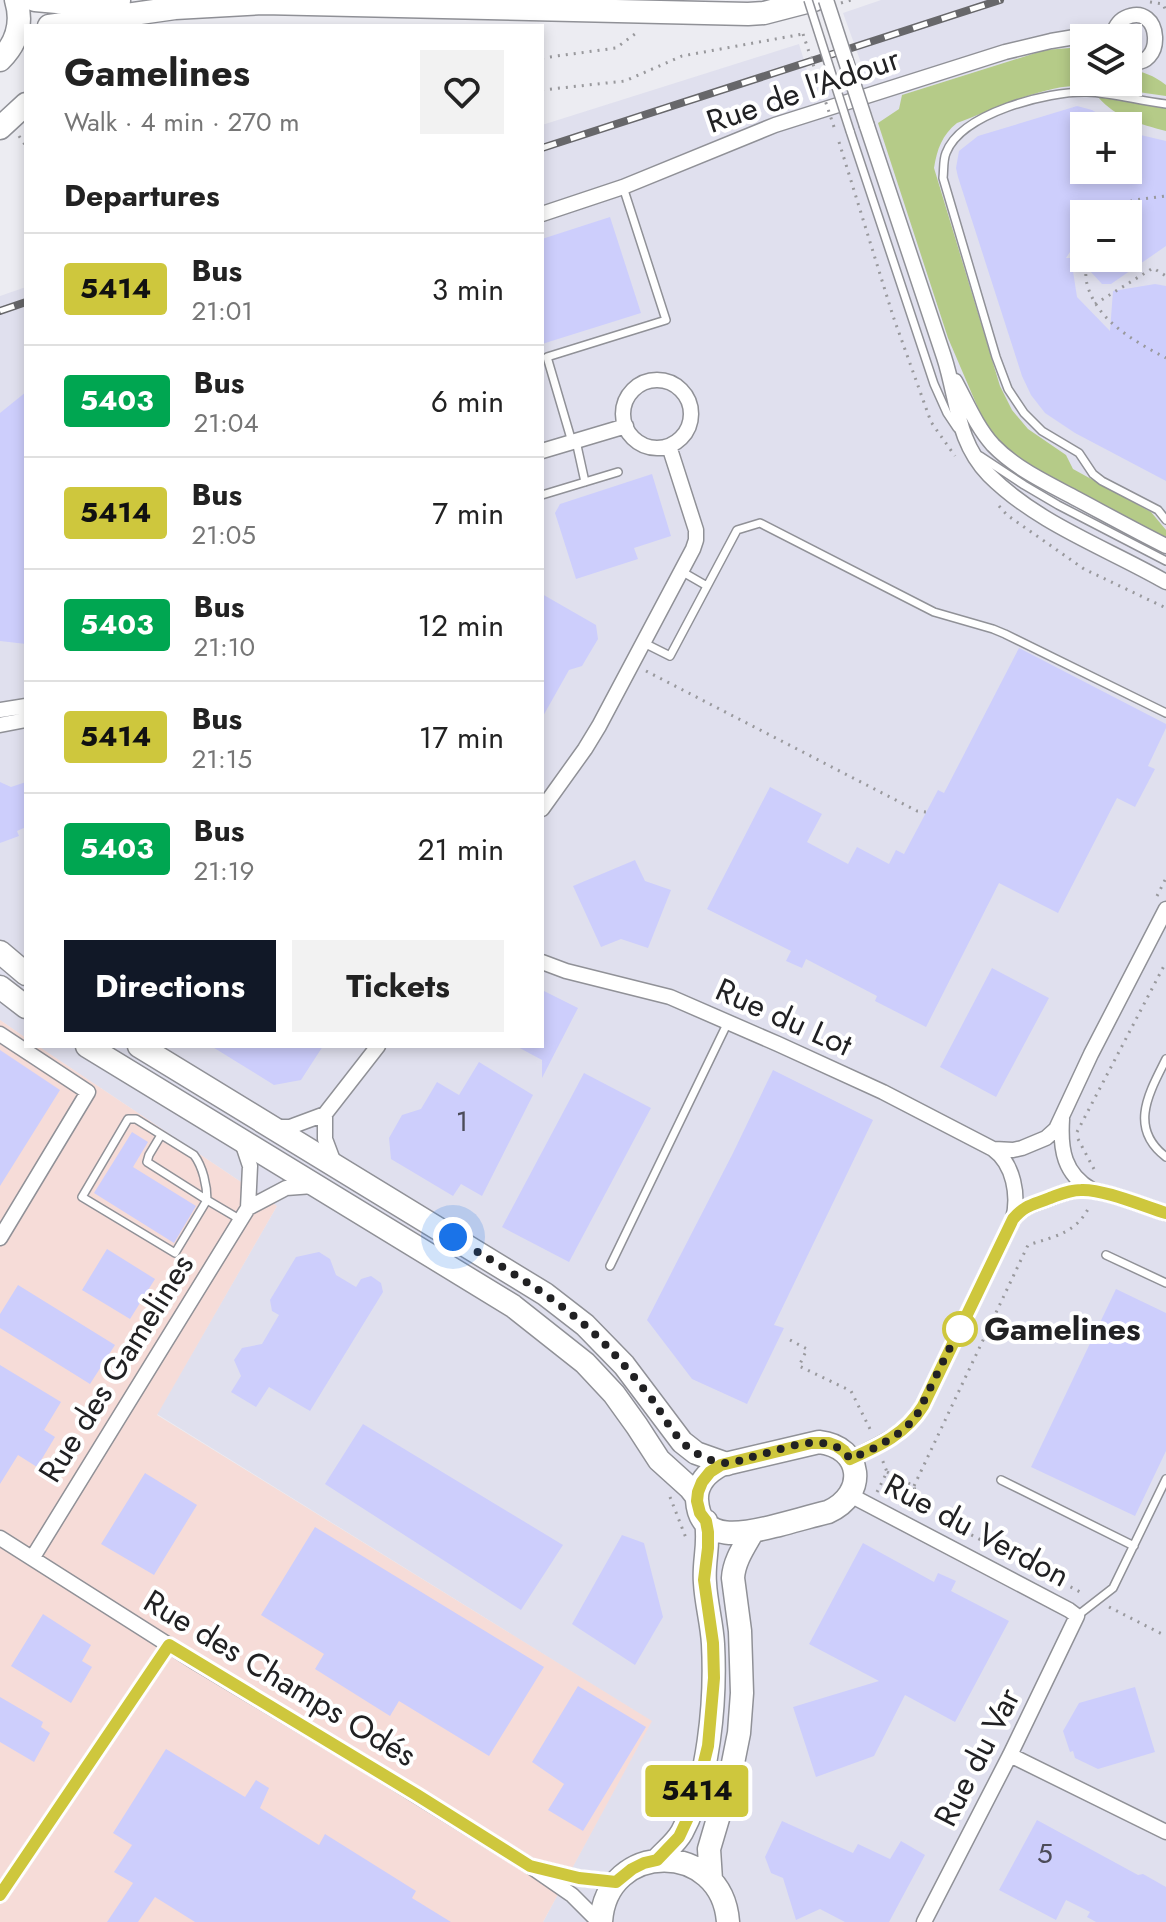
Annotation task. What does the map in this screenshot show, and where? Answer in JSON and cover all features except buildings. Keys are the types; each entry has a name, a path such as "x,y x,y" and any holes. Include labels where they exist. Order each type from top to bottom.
{"main road":[{"path":"12,49 19,24 16,0"},
{"path":"35,0 79,4 129,0"},
{"path":"63,24 175,8 263,3 748,14 814,0"},
{"path":"133,24 175,8"},
{"path":"0,128 24,106"},
{"path":"0,952 24,972"},
{"path":"0,987 24,1005"},
{"path":"90,1048 513,1306 585,1363 614,1394 659,1460 697,1497"},
{"path":"142,1048 524,1280 568,1310 624,1365 682,1442 696,1453 727,1464"},
{"path":"819,1442 837,1446 850,1459 860,1500 828,1512 753,1531 726,1533 715,1529 700,1513 697,1497 702,1482 710,1472 727,1464 819,1442"},
{"path":"657,1860 682,1832 693,1807 708,1746 714,1678 713,1643 704,1580 708,1548 706,1521"},
{"path":"711,1880 709,1849 730,1778 739,1733 742,1693 740,1631 733,1571 753,1531"},
{"path":"600,1922 604,1905 616,1882 644,1863 670,1860 683,1862 711,1880 723,1898 728,1922"}],"street":[{"path":"826,0 945,361 965,439 988,474 1011,495 1037,513 1166,582"},
{"path":"1117,24 1131,15 1146,16 1162,24 1160,41 1153,56 1142,62"},
{"name":"Rue de l'Adour","path":"544,213 623,187 775,125 1005,52 1070,38"},
{"path":"945,361 974,418 1003,454 1064,493 1166,546"},
{"path":"649,381 672,383 688,399 691,421 679,441 669,446 648,447 631,435 626,426 623,415 630,393 649,381"},
{"path":"544,450 626,426"},
{"path":"544,806 585,749 693,549 696,530 669,446"},
{"path":"0,710 24,706"},
{"path":"0,725 24,720"},
{"path":"993,1149 1013,1150 1028,1145 1051,1134 1062,1119 1091,1054 1166,909"},
{"name":"Rue du Lot","path":"544,963 670,997 883,1092 993,1149"},
{"path":"0,1034 88,1092 0,1238"},
{"path":"270,1127 290,1127 325,1114 376,1048"},
{"path":"325,1114 325,1139 336,1167"},
{"path":"1057,1194 1066,1184 1062,1119"},
{"name":"Rue des Gamelines","path":"33,1557 244,1214 250,1166 241,1139"},
{"path":"1010,1171 1013,1158 1028,1145 1051,1144 1058,1149 1082,1184 1094,1191 1166,1213"},
{"path":"993,1149 1005,1159 1015,1187 1013,1219"},
{"path":"244,1214 286,1188 316,1186"},
{"path":"1015,1187 1028,1198 1041,1200"},
{"path":"1013,1219 1020,1211 1057,1194 1076,1190 1094,1191"},
{"name":"Rue du Verdon","path":"850,1459 877,1447 915,1419 1013,1219"},
{"name":"Rue du Verdon","path":"860,1500 1077,1616"},
{"name":"Rue des Champs Odés","path":"0,1538 530,1866 572,1895 600,1922"},
{"name":"Rue du Var","path":"924,1922 1077,1616"},
{"path":"0,1895 169,1645"},
{"path":"1010,1755 1166,1832"},
{"name":"Rue des Champs Odés","path":"530,1866 579,1878 616,1882"}],"lane":[{"path":"808,0 934,384 947,413 965,439 986,461 1024,485 1166,561"},
{"path":"1166,104 1086,92 1052,94 1015,105 969,126 954,140 945,155 943,178 1008,389 1024,413 1042,431 1079,453 1093,474 1158,510 1166,520"},
{"path":"585,482 547,357 666,320 623,187"},
{"path":"544,494 618,472"},
{"path":"643,643 670,656 737,530 760,523 934,612 1005,634 1166,713"},
{"path":"681,571 707,586"},
{"path":"610,1266 728,1022"},
{"path":"1166,1059 1151,1089 1144,1121 1148,1137 1166,1157"},
{"path":"128,1119 136,1119 194,1155 207,1190 207,1200 175,1253 82,1197 128,1119"},
{"path":"161,1135 147,1162 207,1200 244,1214"},
{"path":"1106,1255 1166,1283"},
{"path":"1077,1616 1113,1588 1166,1479"},
{"path":"1001,1480 1134,1546"}],"path":[{"path":"1141,0 1163,4 1166,11"},
{"path":"544,58 616,48 639,33 641,26"},
{"path":"544,90 625,81 682,56 803,34 838,138"},
{"path":"1134,200 1166,196"},
{"path":"1095,304 1153,268 1166,276"},
{"path":"1087,272 1095,304 1109,321 1166,358"},
{"path":"632,663 917,811 926,812"},
{"path":"1166,962 1076,1135 1097,1176 1083,1219 1070,1230 1028,1245 914,1486 918,1507 1166,1636"},
{"path":"790,1340 807,1349 799,1366 851,1391 887,1472 914,1486"},
{"path":"671,1472 667,1491 695,1565 705,1571"},
{"path":"860,1500 887,1472"}],"shaded area":[{"path":"881,0 1166,0 1166,1922 543,1922 651,1721 157,1414 277,1206 41,1048 544,1048 544,124 799,44 812,87 864,71 843,13"},
{"path":"24,288 24,1037 0,1020 0,296"},
{"path":"0,1020 24,1037 24,1048 41,1048 277,1206 157,1415 652,1721 543,1922 0,1922"}],"green space":[{"path":"1070,48 1070,86 1031,95 957,123 941,143 934,168 1000,386 1012,410 1028,429 1066,455 1073,469 1151,512 1166,530 1166,539 1066,488 1023,462 1000,443 984,422 948,338 878,123 899,109 902,95 1045,50"},
{"path":"1142,72 1166,85 1166,96 1142,93"},
{"path":"1098,97 1166,108 1166,131 1142,124 1142,112 1117,112"}],"railway":[{"path":"544,147 1000,0"},
{"path":"0,311 24,303"}],"bus line":[{"name":"5414","path":"0,1895 169,1645 530,1866 579,1878 616,1882 632,1869 657,1860 682,1832 693,1807 708,1746 714,1678 713,1643 704,1580 708,1548 706,1521 697,1501 705,1477 721,1465 819,1442 837,1446 850,1459 899,1433 915,1419 923,1406 1013,1219 1032,1203 1067,1191 1083,1190 1096,1191 1166,1213"}],"place":[{"name":"Gamelines","path":"960,1329"}],"route":[{"path":"453,1237 568,1310 624,1365 682,1442 696,1453 727,1464 819,1442 837,1446 850,1459 877,1447 915,1419 961,1325 960,1329"}]}
